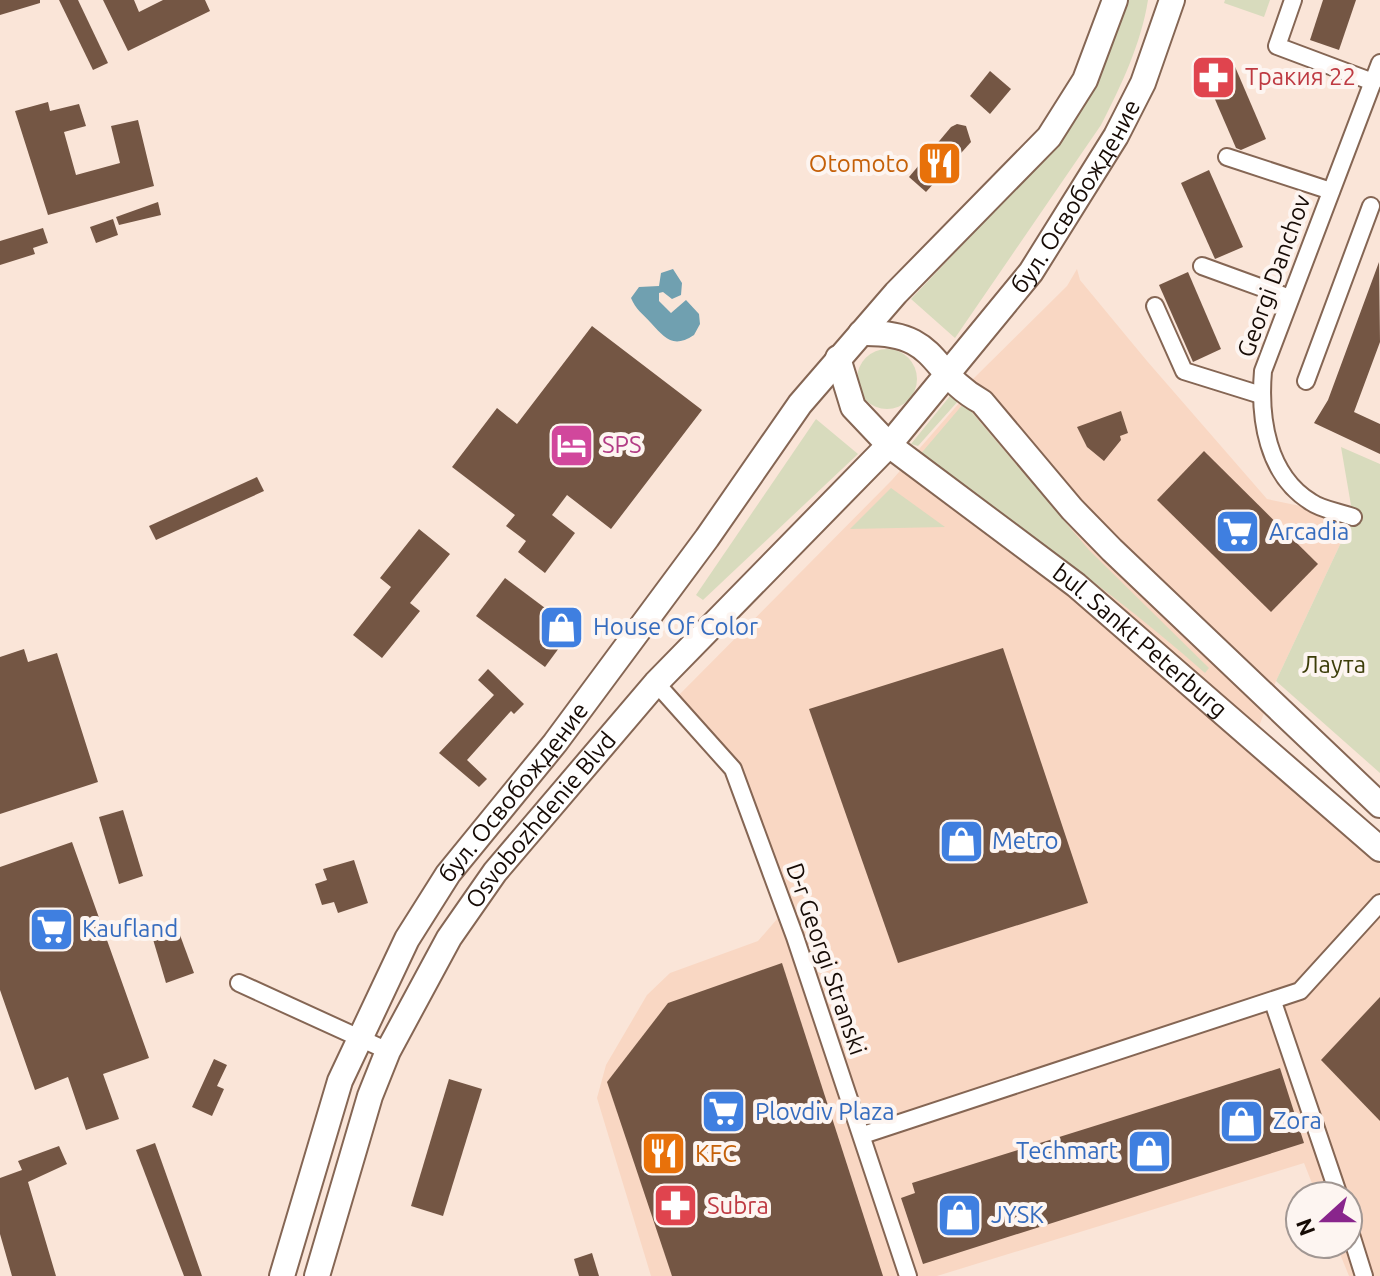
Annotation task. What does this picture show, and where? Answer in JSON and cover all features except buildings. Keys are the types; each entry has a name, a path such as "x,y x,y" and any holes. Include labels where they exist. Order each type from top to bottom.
{"main road":[{"path":"861,333 1049,137 1085,80 1115,0"},
{"name":"бул. Освобождение","path":"889,445 1031,272 1116,136 1143,83 1172,0"},
{"name":"bul. Sankt Peterburg","path":"861,333 885,332 906,337 967,394 982,402 1072,509 1112,550 1380,805"},
{"name":"бул. Освобождение","path":"282,1276 340,1081 407,939 448,874 555,743 707,538 800,404 861,333"},
{"name":"bul. Sankt Peterburg","path":"838,358 853,407 889,445 1076,585 1380,849"},
{"name":"Osvobozhdenie Blvd","path":"317,1276 370,1096 388,1051 449,938 495,872 656,683 889,445"}],"street":[{"path":"1293,0 1277,46 1373,82"},
{"name":"Georgi Danchov","path":"1353,517 1311,503 1286,479 1269,447 1261,395 1263,371 1380,63"},
{"path":"1227,157 1331,191"},
{"path":"1306,381 1371,206"},
{"path":"1202,266 1290,298"},
{"path":"1155,306 1184,371 1261,395"},
{"name":"D-r Georgi Stranski","path":"656,683 733,769 863,1135 908,1276"},
{"path":"863,1135 1300,991 1380,903"},
{"path":"239,983 388,1051"},
{"path":"1273,1002 1334,1180"}],"shaded area":[{"path":"1077,269 1080,280 1267,499 1353,517 1276,681 1249,753 1380,864 1380,1276 1349,1276 1342,1260 1364,1260 1364,1180 1311,1180 1304,1163 937,1276 651,1276 597,1098 606,1065 647,995 670,973 758,941 784,911 733,769 673,701 892,480 967,394 967,385 1067,286"}],"green space":[{"path":"1127,0 1148,0 1135,49 1101,125 955,338 911,299 1057,145 1089,98"},
{"path":"1225,0 1270,0 1264,17 1224,3"},
{"path":"887,349 908,358 917,379 908,400 887,409 866,400 857,379 866,358"},
{"path":"950,396 959,400 918,446 911,444"},
{"path":"964,403 1089,550 1209,668 1205,673 1101,587 918,457"},
{"path":"816,419 858,454 703,600 696,595"},
{"name":"Лаута","path":"1341,447 1380,464 1380,773 1276,681 1353,517"},
{"path":"891,488 945,527 850,529"}],"water":[{"path":"673,269 682,283 681,295 672,299 663,292 659,293 659,301 671,313 686,300 699,314 700,324 694,335 680,341 670,340 661,333 637,309 631,298 639,287 659,286 661,273"}],"place":[{"name":"Тракия 22","path":"1214,77"},
{"name":"Otomoto","path":"940,164"},
{"name":"SPS","path":"571,445"},
{"name":"Arcadia","path":"1238,532"},
{"name":"House Of Color","path":"562,627"},
{"name":"Metro","path":"961,841"},
{"name":"Kaufland","path":"51,929"},
{"name":"Plovdiv Plaza","path":"724,1112"},
{"name":"Zora","path":"1242,1121"},
{"name":"Techmart","path":"1149,1151"},
{"name":"KFC","path":"664,1154"},
{"name":"Subra","path":"676,1206"},
{"name":"JYSK","path":"960,1215"}]}
